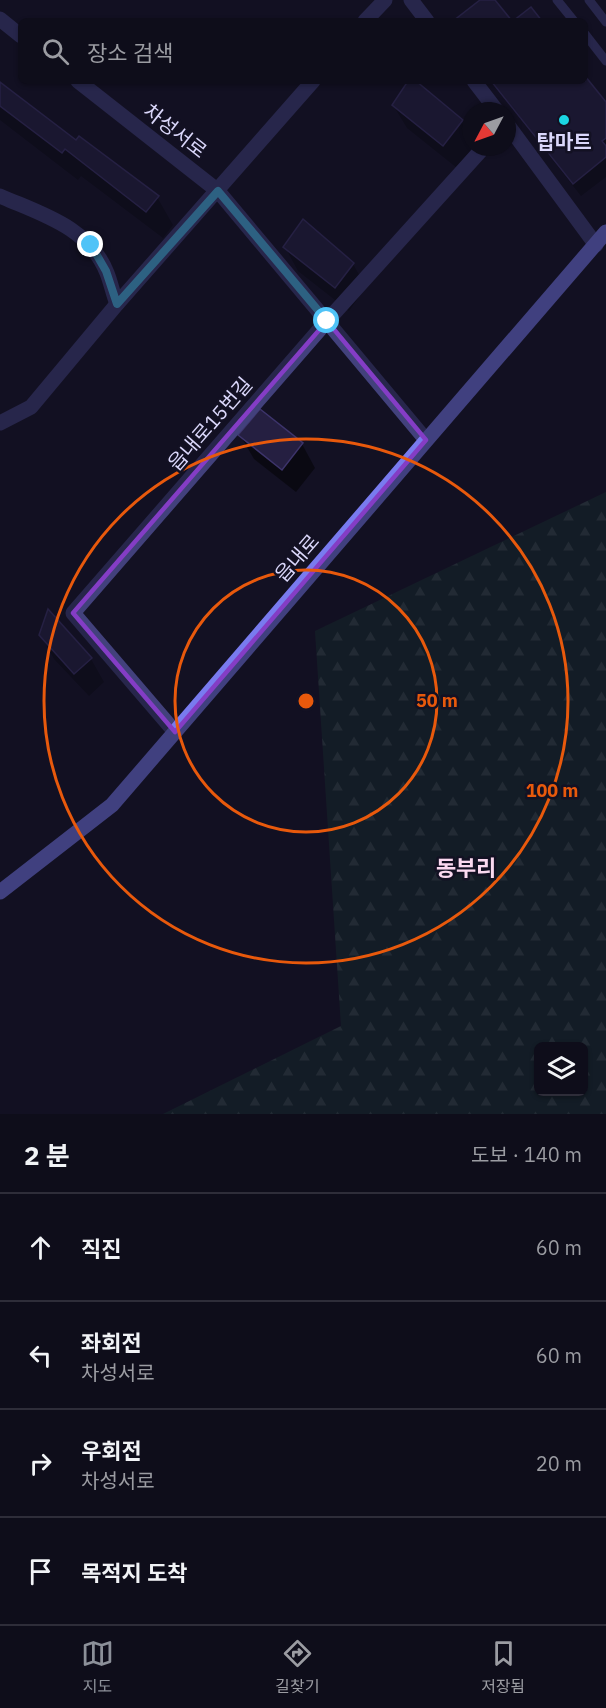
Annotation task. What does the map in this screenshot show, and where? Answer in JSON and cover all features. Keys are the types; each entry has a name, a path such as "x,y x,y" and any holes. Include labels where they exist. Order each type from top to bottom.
{"main road":[{"name":"읍내로","path":"0,892 112,805 606,232"}],"street":[{"path":"368,18 385,0"},
{"path":"411,0 425,18"},
{"path":"0,19 18,34"},
{"name":"차성서로","path":"82,84 218,191 426,440"},
{"path":"0,423 31,407 117,304 310,84"},
{"path":"476,84 490,102"},
{"path":"516,136 596,245"},
{"name":"읍내로15번길","path":"175,732 73,613 327,321 476,156"},
{"path":"0,196 64,224 91,245 106,271 117,304"}],"lane":[{"path":"557,0 572,18"},
{"path":"589,0 606,22"},
{"path":"588,38 606,61"}],"highlighted area":[{"path":"327,321 426,440 175,732 73,613"}],"green space":[{"path":"606,492 606,1114 163,1114 341,1026 315,631"}],"building":[{"path":"480,0 495,0 510,18 457,18"},
{"path":"531,7 540,18 517,18"},
{"name":"탑마트","path":"588,80 606,102 606,138 602,141 606,146 606,157 573,184 516,112 516,102 508,102 493,84 588,84"},
{"path":"0,82 76,140 79,136 159,196 146,212 65,149 62,153 0,106"},
{"path":"406,84 420,84 462,119 443,146 392,105"},
{"path":"303,219 354,263 335,288 283,247"},
{"path":"260,409 303,443 282,470 238,435"},
{"path":"48,609 92,658 74,674 39,635"}],"place":[{"name":"탑마트","path":"564,120"}],"district":[{"name":"동부리","path":"466,868"}],"route":[{"path":"91,245 106,271 117,304 218,191 327,321"}]}
